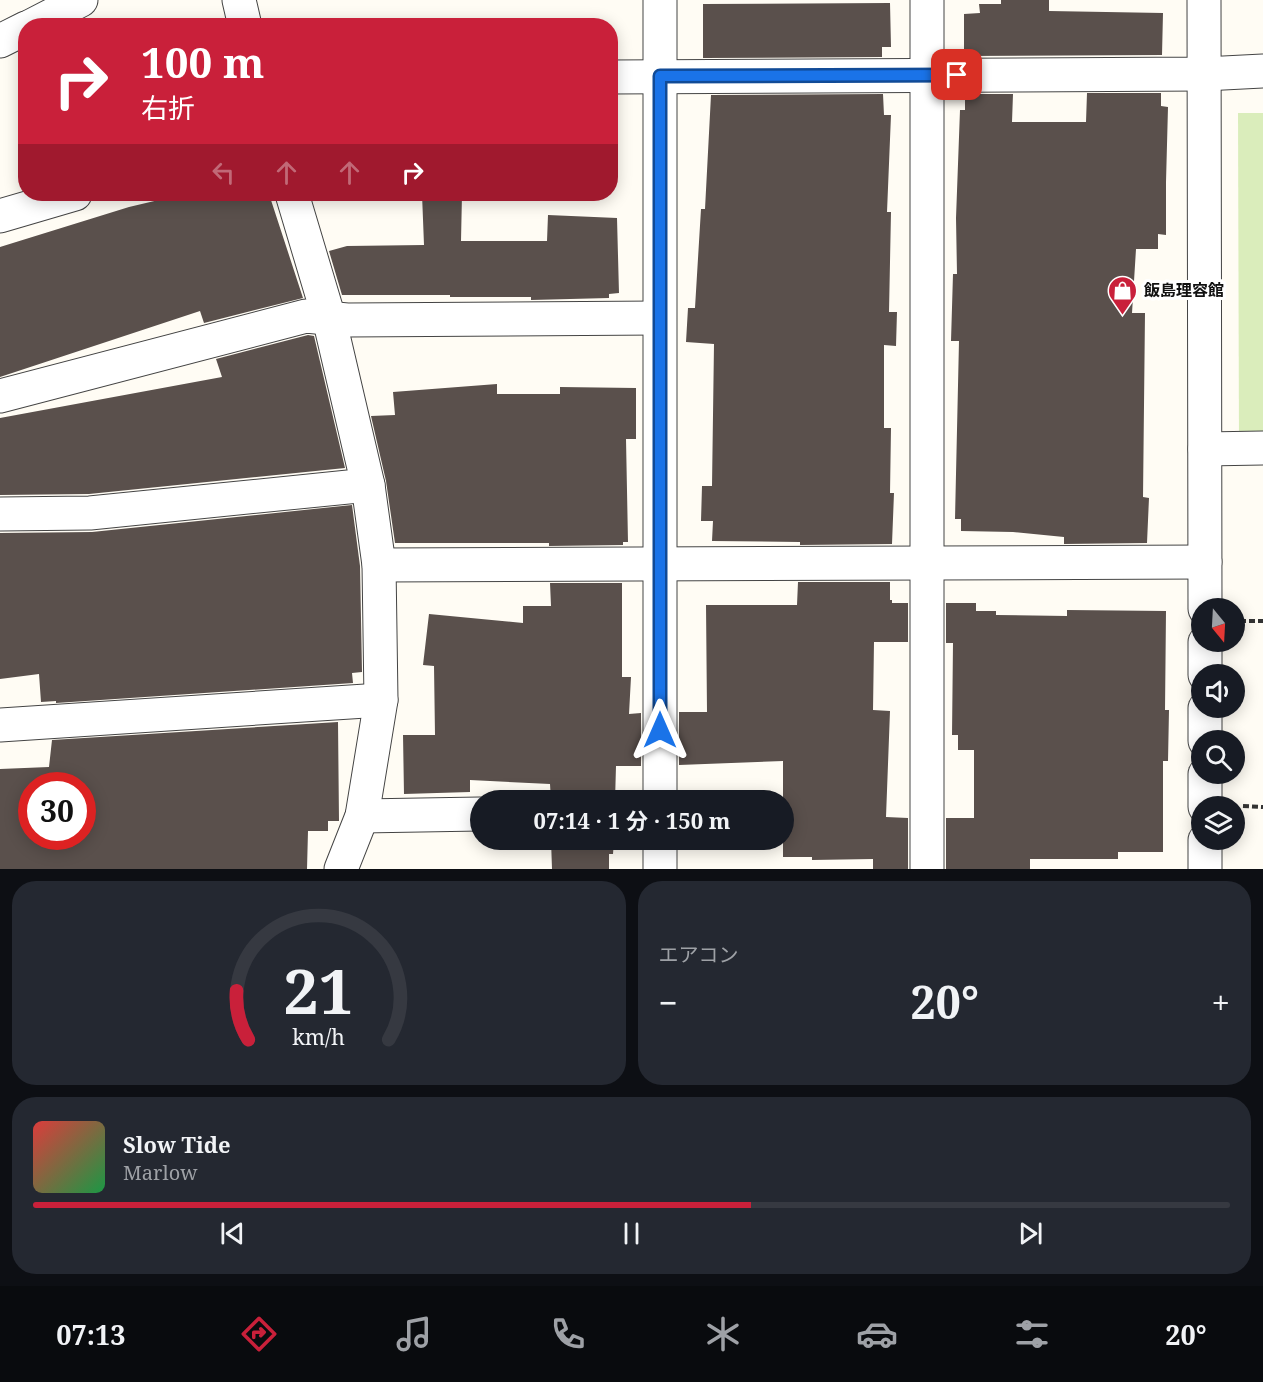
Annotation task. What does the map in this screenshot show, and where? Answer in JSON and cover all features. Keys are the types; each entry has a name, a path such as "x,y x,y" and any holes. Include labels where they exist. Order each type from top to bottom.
{"street":[{"path":"46,18 81,0"},
{"path":"239,0 243,18"},
{"path":"660,0 660,790"},
{"path":"927,0 927,869"},
{"path":"1204,0 1205,598"},
{"path":"0,41 18,32"},
{"path":"618,77 1204,74 1263,71"},
{"path":"0,216 51,201"},
{"path":"294,201 330,318 368,485 379,565 381,700 362,816 341,869"},
{"path":"0,396 306,316 347,320 659,318"},
{"path":"1205,449 1263,448"},
{"path":"0,514 90,513 368,485"},
{"path":"379,565 1205,562"},
{"path":"0,724 381,700"},
{"path":"362,816 470,814"},
{"path":"660,850 660,869"},
{"path":"1205,850 1205,869"}],"path":[{"path":"1245,621 1263,621"},
{"path":"1245,807 1263,807"}],"green space":[{"path":"1238,113 1263,113 1263,450 1239,450"}],"building":[{"path":"1001,0 1049,0 1049,11 1163,13 1162,55 964,56 964,14 980,13 979,4 1001,4"},
{"path":"890,3 891,47 882,47 882,57 703,58 703,4"},
{"path":"1087,93 1161,93 1161,106 1168,107 1166,235 1158,234 1158,249 1136,249 1132,313 1145,313 1143,497 1149,498 1147,543 1064,544 1064,537 1013,532 961,531 961,519 955,519 959,341 951,341 953,274 957,274 956,218 960,110 965,110 965,94 1013,94 1012,122 1086,122"},
{"path":"883,94 884,115 891,115 887,212 891,212 889,312 897,312 896,346 884,345 884,428 891,428 890,493 894,493 892,544 800,545 800,542 712,541 713,521 701,521 702,486 712,486 714,344 686,342 688,308 695,308 701,209 705,209 711,95"},
{"path":"154,201 271,201 303,298 204,323 200,311 0,377 0,247"},
{"path":"422,201 462,201 461,241 547,241 548,215 617,218 619,293 609,294 609,298 531,300 531,297 342,295 329,251 347,246 424,245"},
{"path":"308,335 314,336 345,468 89,494 0,495 0,418 222,377 216,359"},
{"path":"497,384 497,394 560,394 560,387 636,388 636,439 626,439 628,542 623,542 623,545 549,546 549,543 395,543 386,481 371,416 395,415 393,392"},
{"path":"352,505 360,566 362,672 352,673 353,683 56,703 56,701 41,702 39,674 0,679 0,533 92,532"},
{"path":"798,582 890,582 892,603 908,603 908,642 874,642 873,710 890,711 886,817 908,818 908,869 873,869 873,859 812,860 812,857 783,857 783,850 794,850 794,790 783,790 783,761 679,765 679,712 707,712 706,605 797,605"},
{"path":"550,583 622,583 622,677 631,677 629,714 641,713 641,766 616,766 615,790 550,790 550,784 470,780 470,792 404,794 403,735 435,735 434,666 423,665 429,614 523,623 523,606 551,606"},
{"path":"946,603 976,603 976,611 996,611 996,615 1067,616 1067,610 1166,611 1165,710 1169,710 1168,761 1163,761 1163,852 1118,852 1118,859 1030,859 1030,869 946,869 946,818 974,818 974,750 958,750 958,735 952,735 953,643 946,643"},
{"path":"338,722 339,821 328,821 328,831 308,831 307,869 0,869 0,769 49,767 52,740"},
{"path":"551,850 613,850 613,854 609,854 609,869 552,869"}],"place":[{"name":"飯島理容館","path":"1123,316"}],"route":[{"path":"660,730 660,76 957,75"}]}
